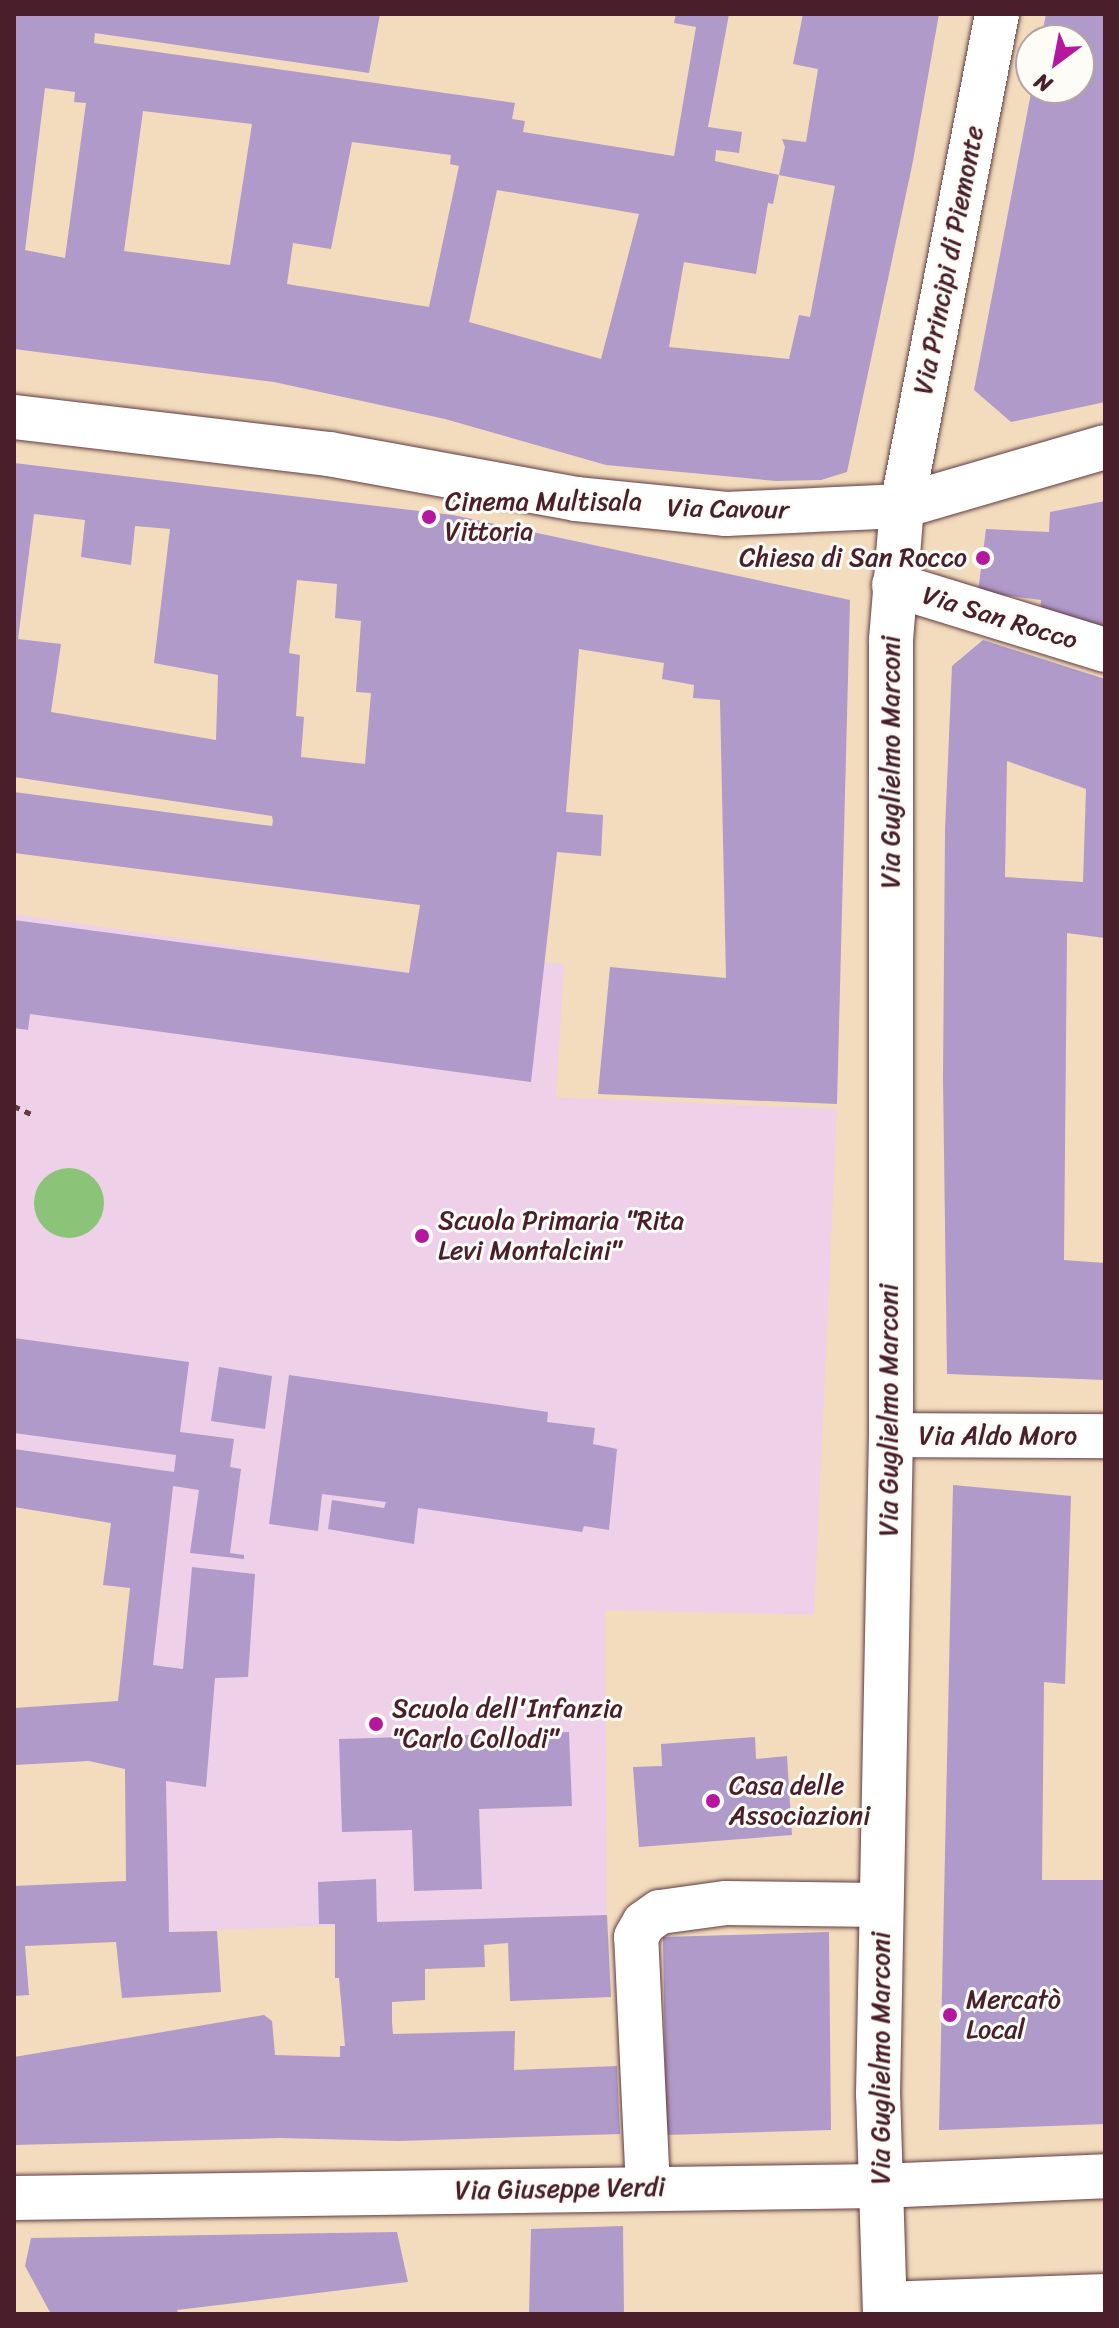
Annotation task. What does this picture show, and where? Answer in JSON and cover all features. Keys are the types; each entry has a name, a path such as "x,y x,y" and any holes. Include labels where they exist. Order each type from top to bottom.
{"street":[{"name":"Via Principi di Piemonte","path":"902,506 997,14"},
{"name":"Via Cavour","path":"14,417 329,454 576,499 726,514 902,506 981,486 1105,447"},
{"name":"Via Guglielmo Marconi","path":"885,2309 880,2186 881,1905 891,1435 890,656 902,506"},
{"name":"Via San Rocco","path":"894,585 1105,650"},
{"name":"Via Aldo Moro","path":"891,1435 1105,1436"},
{"path":"648,2188 636,1937 644,1923 660,1912 726,1903 881,1905"},
{"name":"Via Giuseppe Verdi","path":"14,2198 880,2186 1105,2176"},
{"path":"885,2309 1105,2296"}],"path":[{"path":"14,1106 33,1115"}],"shaded area":[{"name":"Scuola Primaria \"Rita Levi Montalcini\"","path":"14,914 409,972 412,951 564,964 556,1097 837,1109 814,1615 605,1610 607,1915 169,1932 165,1772 153,1665 174,1473 14,1450"}],"green space":[{"path":"69,1168 88,1174 98,1184 104,1203 98,1222 88,1232 69,1238 50,1232 40,1222 34,1203 40,1184 50,1174"}],"building":[{"path":"14,14 380,14 369,73 95,33 94,43 515,103 512,119 525,121 523,132 674,156 696,27 674,23 676,14 729,14 708,127 742,132 739,153 716,150 715,161 779,175 785,147 782,139 806,142 818,69 793,64 803,14 939,14 913,161 847,472 821,480 776,481 606,465 445,419 274,382 14,349","holes":["45,88 75,92 74,102 86,103 65,258 25,250","143,111 252,124 230,265 124,251","352,142 451,155 450,164 459,166 429,307 287,284 293,243 331,249","779,175 835,186 810,317 799,315 789,359 669,347 684,262 756,274 768,203 773,204","497,190 639,214 601,359 469,322"]},
{"path":"1046,14 1105,14 1105,402 1011,422 974,390 1029,104 1095,104 1095,24 1044,24"},
{"path":"14,463 453,515 850,600 837,1104 598,1094 610,967 726,978 720,700 693,698 694,685 662,679 664,663 579,649 566,812 603,815 601,856 557,852 531,1082 30,1014 28,1030 14,1028 14,920 409,973 420,905 14,853 14,792 272,826 273,821 272,816 14,777","holes":["34,514 85,520 81,557 131,565 135,526 170,529 154,663 218,675 216,740 51,712 61,644 18,639","297,580 337,584 335,618 361,621 356,692 371,693 365,764 301,757 304,717 296,716 300,655 289,653"]},
{"path":"1105,501 1105,629 1040,614 1041,600 978,592 986,529 1049,532 1050,512"},
{"path":"983,640 1105,679 1105,938 1067,933 1064,1260 1105,1263 1105,1380 947,1374 943,1079 945,830 952,666","holes":["1007,761 1086,789 1083,882 1005,877"]},
{"path":"14,1338 189,1362 180,1432 234,1439 230,1467 241,1469 230,1553 244,1555 244,1559 190,1553 199,1490 173,1486 153,1665 183,1669 192,1567 255,1574 248,1677 215,1678 206,1787 166,1781 169,1932 217,1931 221,1992 122,1998 116,1942 25,1946 29,1995 14,1996 14,1886 126,1881 125,1769 89,1761 14,1765 14,1708 118,1701 130,1588 103,1585 111,1523 14,1507 14,1449 174,1472 176,1455 14,1433"},
{"path":"219,1367 272,1376 265,1429 211,1421"},
{"path":"289,1375 548,1412 547,1422 595,1428 593,1444 617,1449 609,1530 584,1526 582,1532 418,1508 414,1544 328,1529 332,1500 384,1508 386,1502 322,1494 318,1531 269,1524"},
{"path":"953,1485 1071,1496 1065,1684 1044,1682 1042,1880 1105,1880 1105,2124 939,2130"},
{"path":"569,1732 572,1806 479,1809 482,1889 414,1891 412,1830 342,1832 339,1739"},
{"name":"Casa delle Associazioni","path":"755,1737 756,1759 787,1756 792,1835 639,1847 633,1767 662,1766 661,1744"},
{"path":"376,1879 377,1922 607,1915 611,1997 510,2001 508,1943 484,1945 485,1967 425,1969 425,2000 392,2002 392,2022 393,2034 515,2031 514,2070 617,2066 620,2134 399,2141 280,2138 14,2145 14,2057 264,2015 272,2021 275,2055 340,2057 340,2046 345,2046 339,1978 335,1978 335,1924 319,1924 318,1882"},
{"path":"829,1932 831,2130 666,2135 663,1937"},
{"path":"623,2226 624,2314 529,2314 531,2229"},
{"path":"397,2232 408,2282 177,2310 179,2314 51,2314 25,2266 31,2238"}],"place":[{"name":"Cinema Multisala Vittoria","path":"429,517"},
{"name":"Chiesa di San Rocco","path":"983,558"},
{"name":"Scuola Primaria \"Rita Levi Montalcini\"","path":"422,1236"},
{"name":"Scuola dell'Infanzia \"Carlo Collodi\"","path":"376,1724"},
{"name":"Casa delle Associazioni","path":"713,1801"},
{"name":"Mercatò Local","path":"950,2015"}]}
